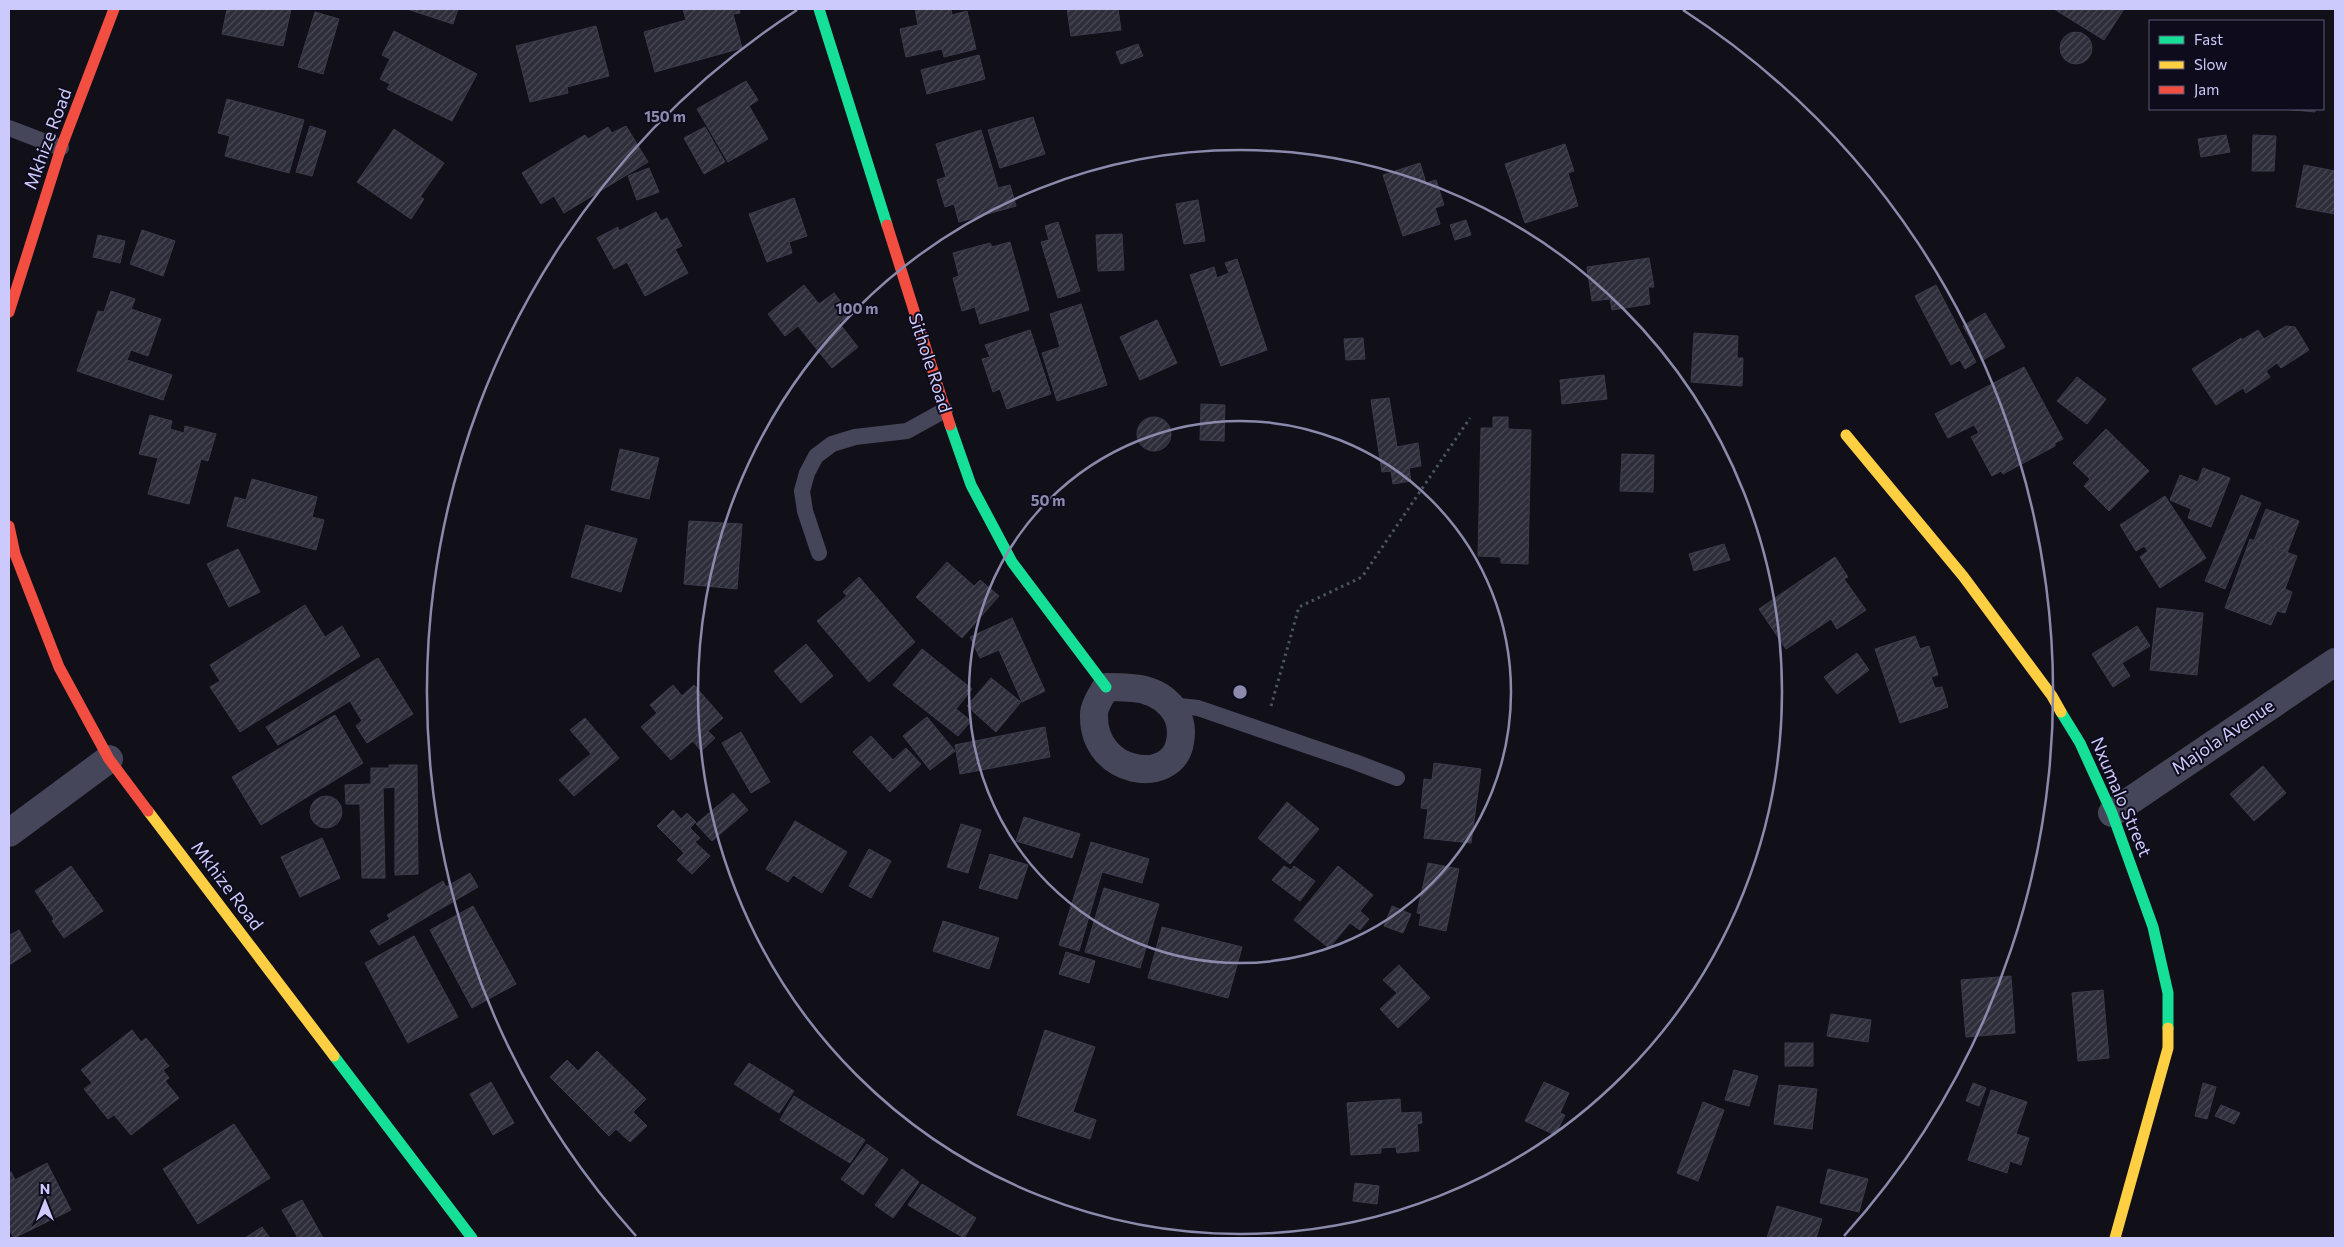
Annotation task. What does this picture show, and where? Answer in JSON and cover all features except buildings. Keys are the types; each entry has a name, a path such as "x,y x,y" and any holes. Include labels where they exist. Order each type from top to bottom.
{"street":[{"name":"Mkhize Road","path":"9,312 61,148 114,9"},
{"name":"Sithole Road","path":"819,9 945,410 971,485 1012,562 1106,686"},
{"name":"Nxumalo Street","path":"1846,435 1962,576 2052,696 2080,743 2112,813 2153,927 2168,993 2169,1020 2166,1057 2115,1238"},
{"name":"Mkhize Road","path":"9,526 15,554 59,667 109,759 472,1238"},
{"name":"Majola Avenue","path":"2112,813 2335,662"},
{"path":"1106,686 1134,686 1157,693 1171,705 1179,719 1182,734 1179,749 1170,760 1161,766 1149,769 1133,769 1109,757 1102,748 1096,732 1094,713 1106,686"},
{"path":"9,833 109,759"}],"lane":[{"path":"9,128 61,148"},
{"path":"820,553 805,511 802,491 807,473 816,456 832,444 854,437 907,431 945,410"},
{"path":"1171,705 1198,708 1396,778"}],"path":[{"path":"1264,731 1299,607 1362,577 1470,418"}],"traffic: fast":[{"path":"819,9 887,225"},
{"path":"950,425 971,485 1012,562 1106,687"},
{"path":"2061,712 2080,743 2112,813 2153,927 2168,993 2168,1028"},
{"path":"334,1056 472,1238"}],"traffic: slow":[{"path":"1846,435 1963,576 2052,696 2061,712"},
{"path":"148,811 334,1056"},
{"path":"2115,1238 2168,1048 2168,1028"}],"traffic: jam":[{"path":"9,312 61,148 114,9"},
{"path":"887,225 950,425"},
{"path":"9,526 15,554 59,667 109,759 148,811"}]}
